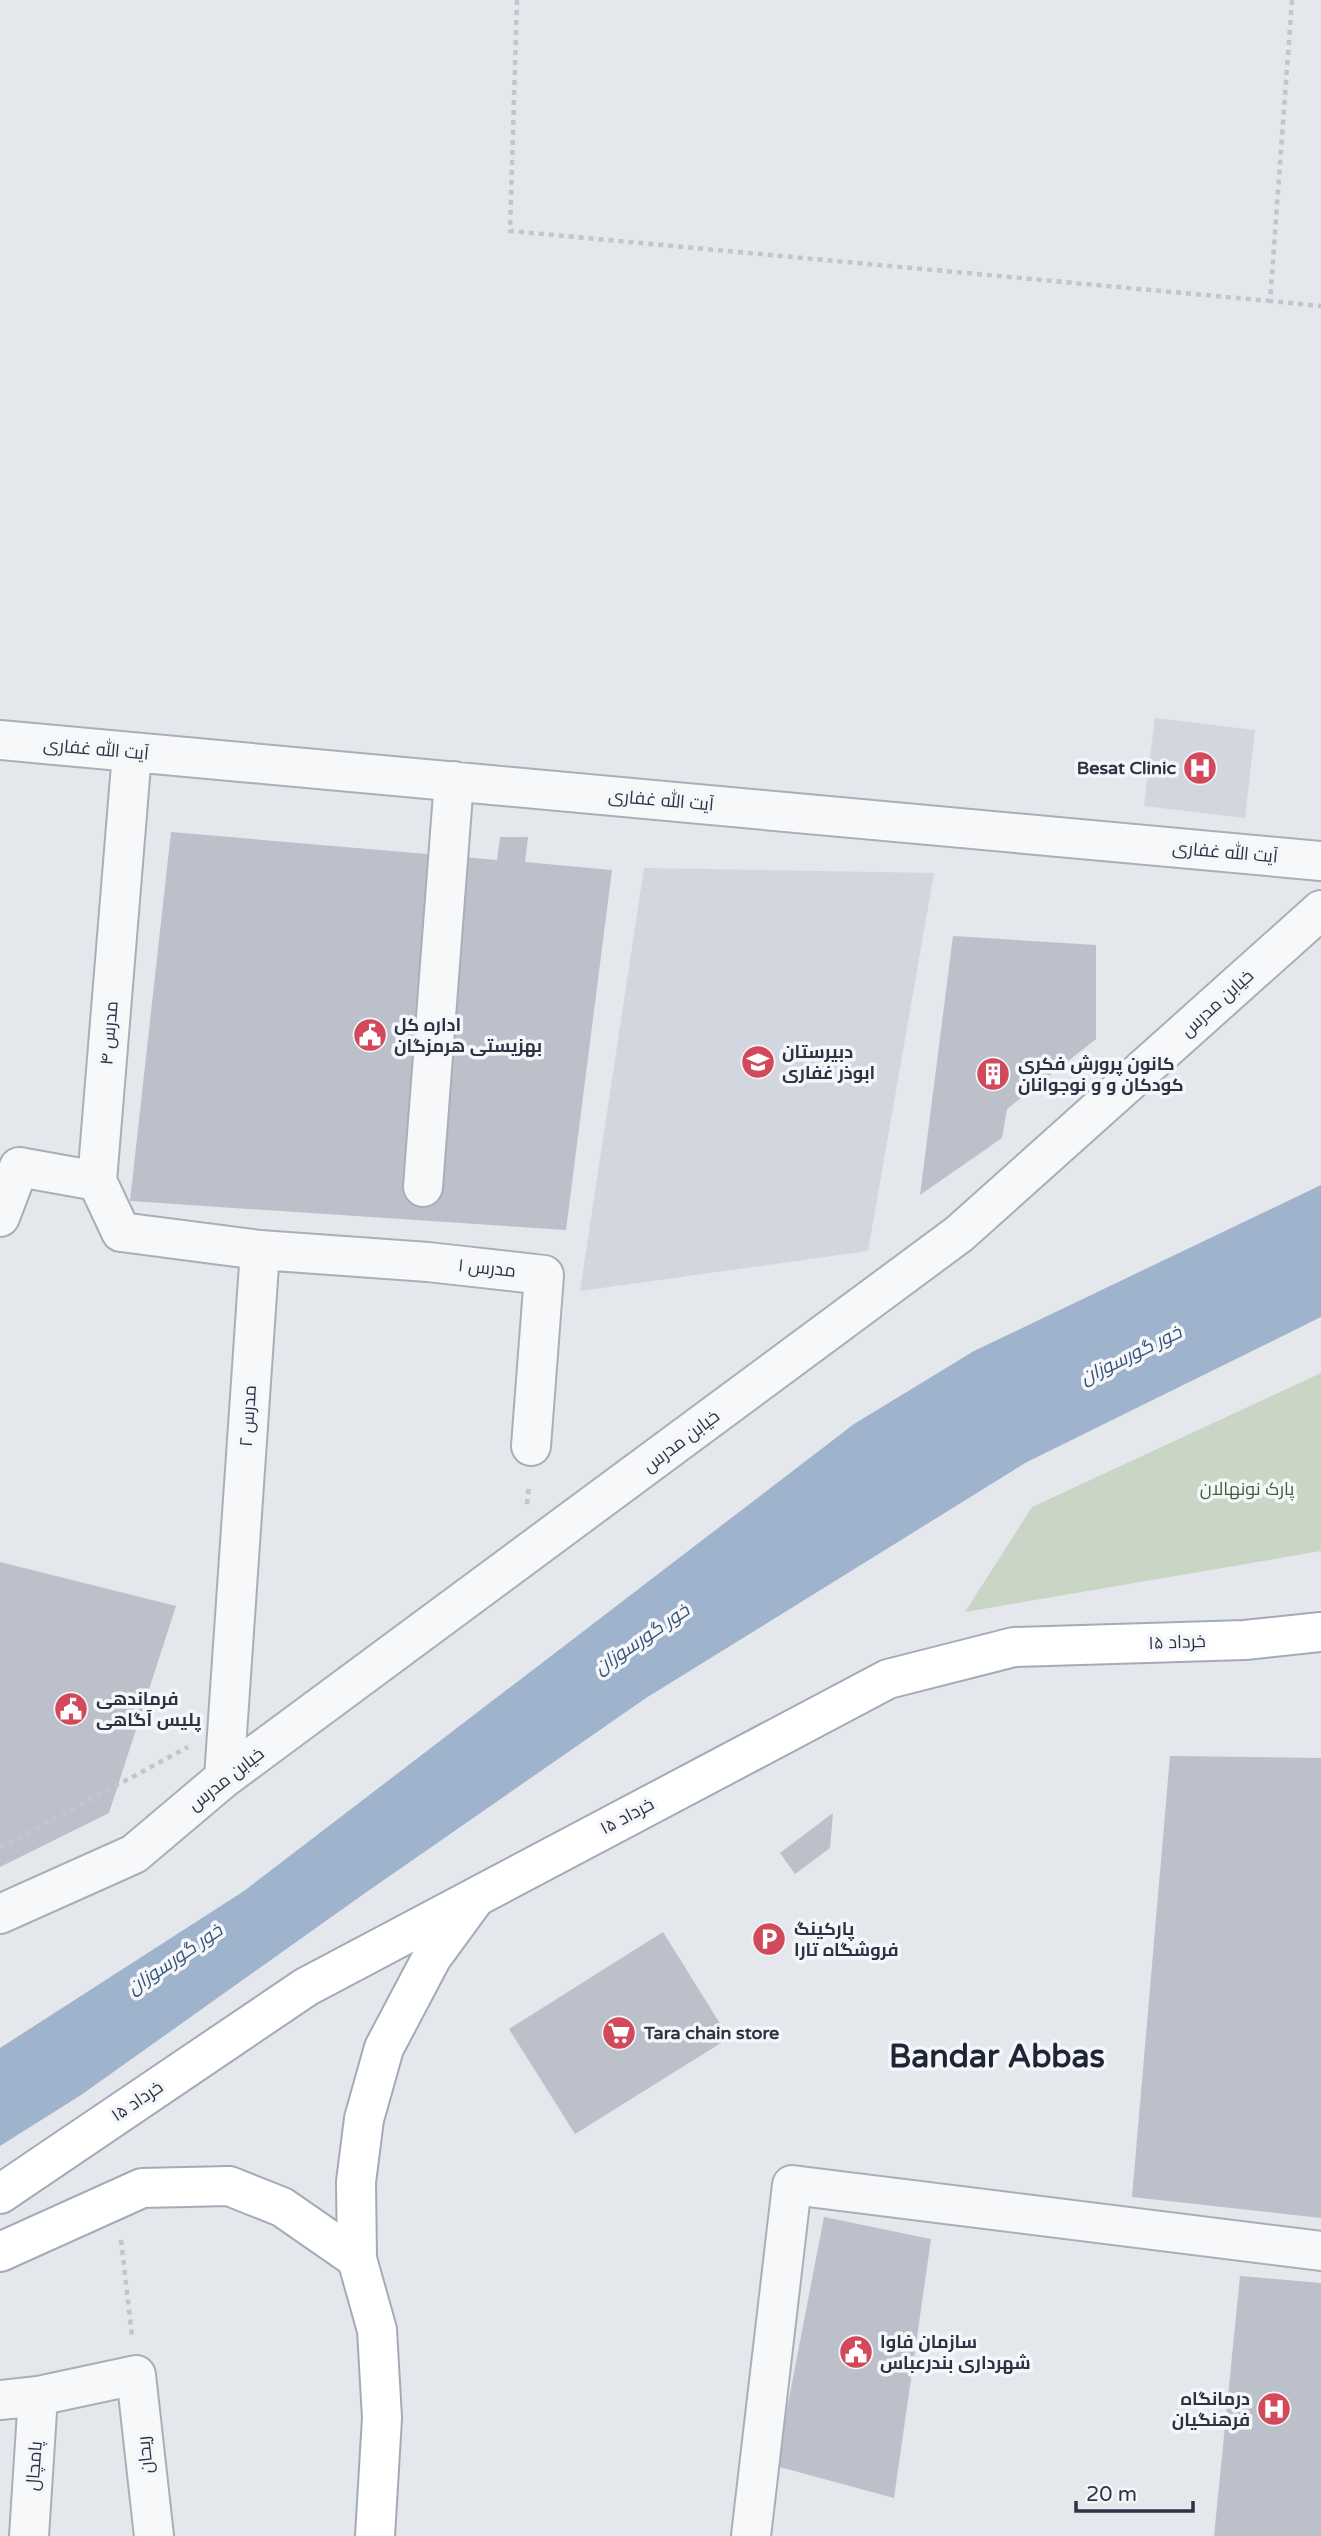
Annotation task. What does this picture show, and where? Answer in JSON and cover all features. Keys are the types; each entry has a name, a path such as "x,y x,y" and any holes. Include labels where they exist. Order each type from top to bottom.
{"main road":[{"name":"۱۵ خرداد","path":"0,2194 306,1987 888,1679 1014,1647 1245,1640 1321,1632"},
{"path":"1245,1640 1321,1661"},
{"path":"375,2536 382,2418 377,2330 357,2259 356,2182 364,2119 384,2049 432,1957 479,1894"},
{"path":"0,2252 142,2188 229,2186 282,2207 357,2259"}],"street":[{"name":"آیت الله غفاری","path":"0,740 1321,861"},
{"name":"مدرس ۴","path":"97,1181 132,753"},
{"path":"423,1186 454,781"},
{"name":"خیابن مدرس","path":"0,1914 134,1854 224,1778 959,1234 1321,911"},
{"path":"0,1217 19,1167 97,1181 121,1232 260,1250"},
{"name":"مدرس ۲","path":"224,1778 260,1250"},
{"name":"مدرس ۱","path":"260,1250 428,1262 544,1275 531,1446"},
{"path":"751,2536 792,2185 1321,2250"},
{"path":"0,2400 38,2396 136,2375"},
{"name":"ریحان","path":"136,2375 154,2536"},
{"name":"پامچال","path":"29,2536 38,2396"}],"path":[{"path":"517,0 510,231 1321,306"},
{"path":"1270,302 1292,0"},
{"path":"0,1848 226,1726"},
{"path":"117,2199 136,2375"}],"shaded area":[{"name":"Besat Clinic","path":"1155,718 1255,730 1245,818 1144,806"},
{"name":"دبیرستان ابوذر غفاری","path":"644,868 934,873 868,1251 580,1291"}],"green space":[{"name":"پارک نونهالان","path":"1321,1373 1321,1551 965,1612 1032,1507"}],"water":[{"name":"خور گورسوزان","path":"1321,1185 1321,1317 1027,1462 646,1698 81,2095 0,2146 0,2048 244,1891 854,1424 974,1351"}],"building":[{"name":"اداره کل بهزیستی هرمزگان","path":"171,832 497,860 500,837 528,837 525,862 612,870 566,1230 130,1201"},
{"name":"کانون پرورش فکری کودکان و و نوجوانان","path":"953,936 1096,945 1096,1039 1007,1109 1002,1138 920,1195"},
{"name":"فرماندهی پلیس آگاهی","path":"0,1562 176,1606 109,1813 0,1867"},
{"path":"1170,1756 1321,1758 1321,2218 1132,2197"},
{"path":"833,1813 830,1848 795,1874 780,1853"},
{"name":"Tara chain store","path":"663,1932 729,2038 575,2134 509,2029"},
{"name":"سازمان فاوا شهرداری بندرعباس","path":"824,2217 931,2239 894,2498 776,2466"},
{"name":"درمانگاه فرهنگیان","path":"1240,2276 1321,2283 1321,2536 1214,2536"}],"place":[{"name":"Besat Clinic","path":"1200,768"},
{"name":"اداره کل بهزیستی هرمزگان","path":"370,1035"},
{"name":"دبیرستان ابوذر غفاری","path":"758,1062"},
{"name":"کانون پرورش فکری کودکان و و نوجوانان","path":"993,1074"},
{"name":"فرماندهی پلیس آگاهی","path":"71,1709"},
{"name":"پارکینگ فروشگاه تارا","path":"769,1939"},
{"name":"Tara chain store","path":"619,2033"},
{"name":"سازمان فاوا شهرداری بندرعباس","path":"856,2352"},
{"name":"درمانگاه فرهنگیان","path":"1274,2409"}],"district":[{"name":"Bandar Abbas","path":"997,2057"}]}
